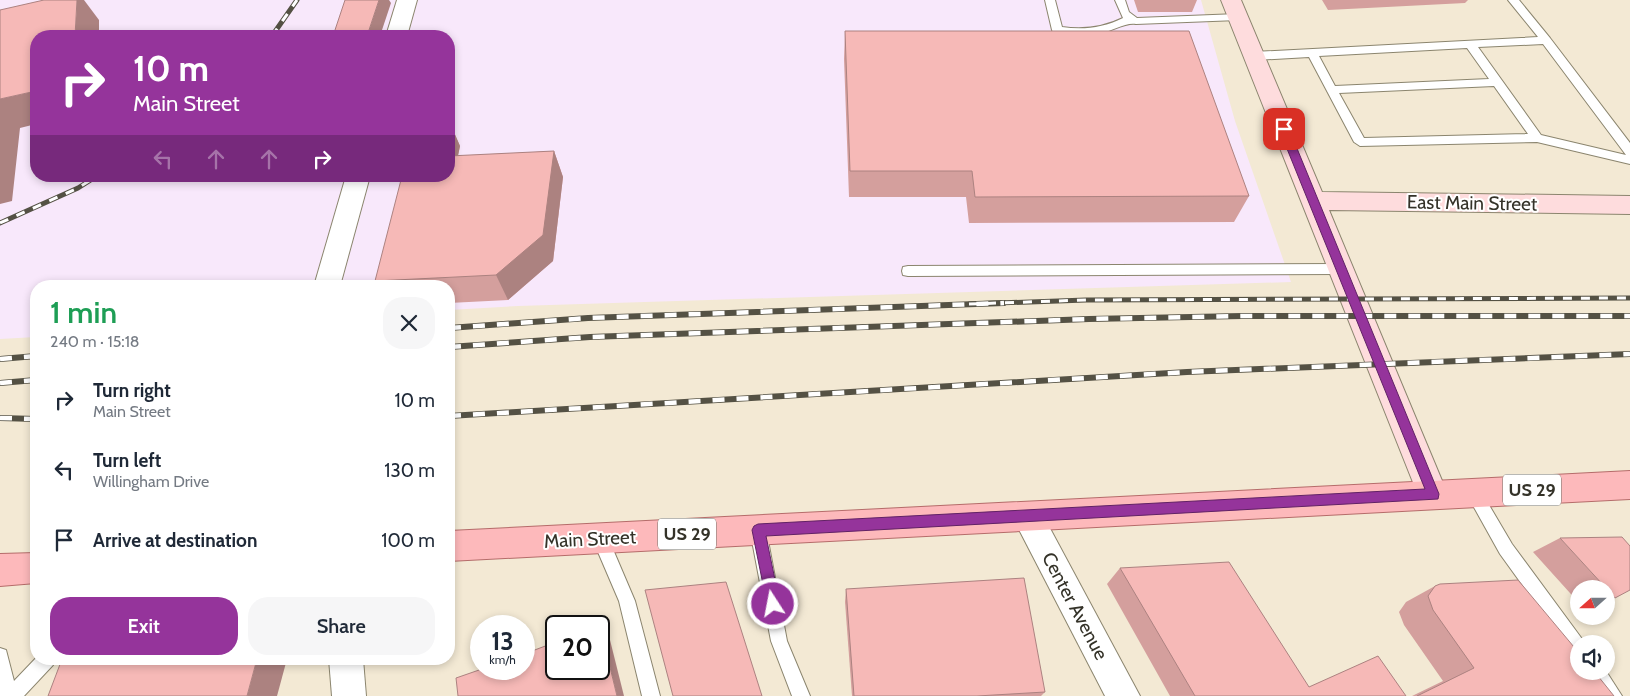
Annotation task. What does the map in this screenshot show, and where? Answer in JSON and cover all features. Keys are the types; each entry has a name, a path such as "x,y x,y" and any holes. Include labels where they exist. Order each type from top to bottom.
{"main road":[{"name":"Main Street","path":"455,546 1433,494 1628,488"},
{"path":"0,570 30,568"}],"street":[{"path":"399,30 407,0"},
{"path":"1235,9 1433,494"},
{"path":"329,280 356,182"},
{"name":"East Main Street","path":"1313,201 1630,205"},
{"name":"Center Avenue","path":"1027,516 1123,696"},
{"path":"346,665 349,696"}],"lane":[{"path":"1050,0 1057,30 1090,32 1116,26 1129,19"},
{"path":"1120,0 1124,14 1129,19 1136,21 1235,9"},
{"path":"1513,0 1546,40 1630,152"},
{"path":"1254,56 1546,40"},
{"path":"1470,44 1537,138"},
{"path":"1312,53 1360,142 1537,138 1630,160"},
{"path":"1332,90 1497,82"},
{"path":"908,271 1341,269"},
{"path":"1474,493 1506,548 1570,637"},
{"path":"758,530 779,641 801,696"},
{"path":"600,538 626,601 651,696"},
{"path":"0,656 11,696"},
{"path":"11,696 41,665"},
{"path":"1601,680 1613,696"}],"shaded area":[{"path":"0,0 1630,0 1630,696 0,696"},
{"path":"0,0 1201,0 1235,121 1291,282 518,306 455,310 455,280 30,280 30,337 0,339"}],"building":[{"path":"44,0 77,0 75,30 30,30 30,92 0,99 0,10"},
{"path":"345,0 379,0 369,30 335,30"},
{"path":"845,31 1189,31 1249,196 975,197 972,171 850,171"},
{"path":"554,151 543,235 496,275 375,280 400,182 455,182 455,156"},
{"path":"1622,537 1630,546 1630,590 1615,598 1615,580 1598,580 1560,538"},
{"path":"1229,562 1309,687 1378,656 1406,696 1195,696 1120,568"},
{"path":"1024,578 1045,692 977,696 854,696 846,589"},
{"path":"1518,580 1570,642 1570,680 1601,680 1614,696 1417,696 1474,668 1433,610 1428,596 1435,586 1440,584"},
{"path":"726,582 762,696 673,696 645,590"},
{"path":"545,646 545,680 610,680 610,667 617,696 458,696 456,678 470,673 470,680 535,680 535,650"},
{"path":"60,665 255,665 247,696 48,696"}],"railway":[{"path":"276,30 297,0"},
{"path":"0,223 88,182"},
{"path":"969,304 1086,300 1630,298"},
{"path":"455,328 588,318 1004,303"},
{"path":"455,347 590,337 1089,319 1242,316 1630,316"},
{"path":"455,416 1187,372 1630,354"},
{"path":"0,359 30,356"},
{"path":"0,383 30,380"},
{"path":"0,418 30,419"}],"route":[{"path":"773,604 758,530 1433,494 1284,129"}]}
